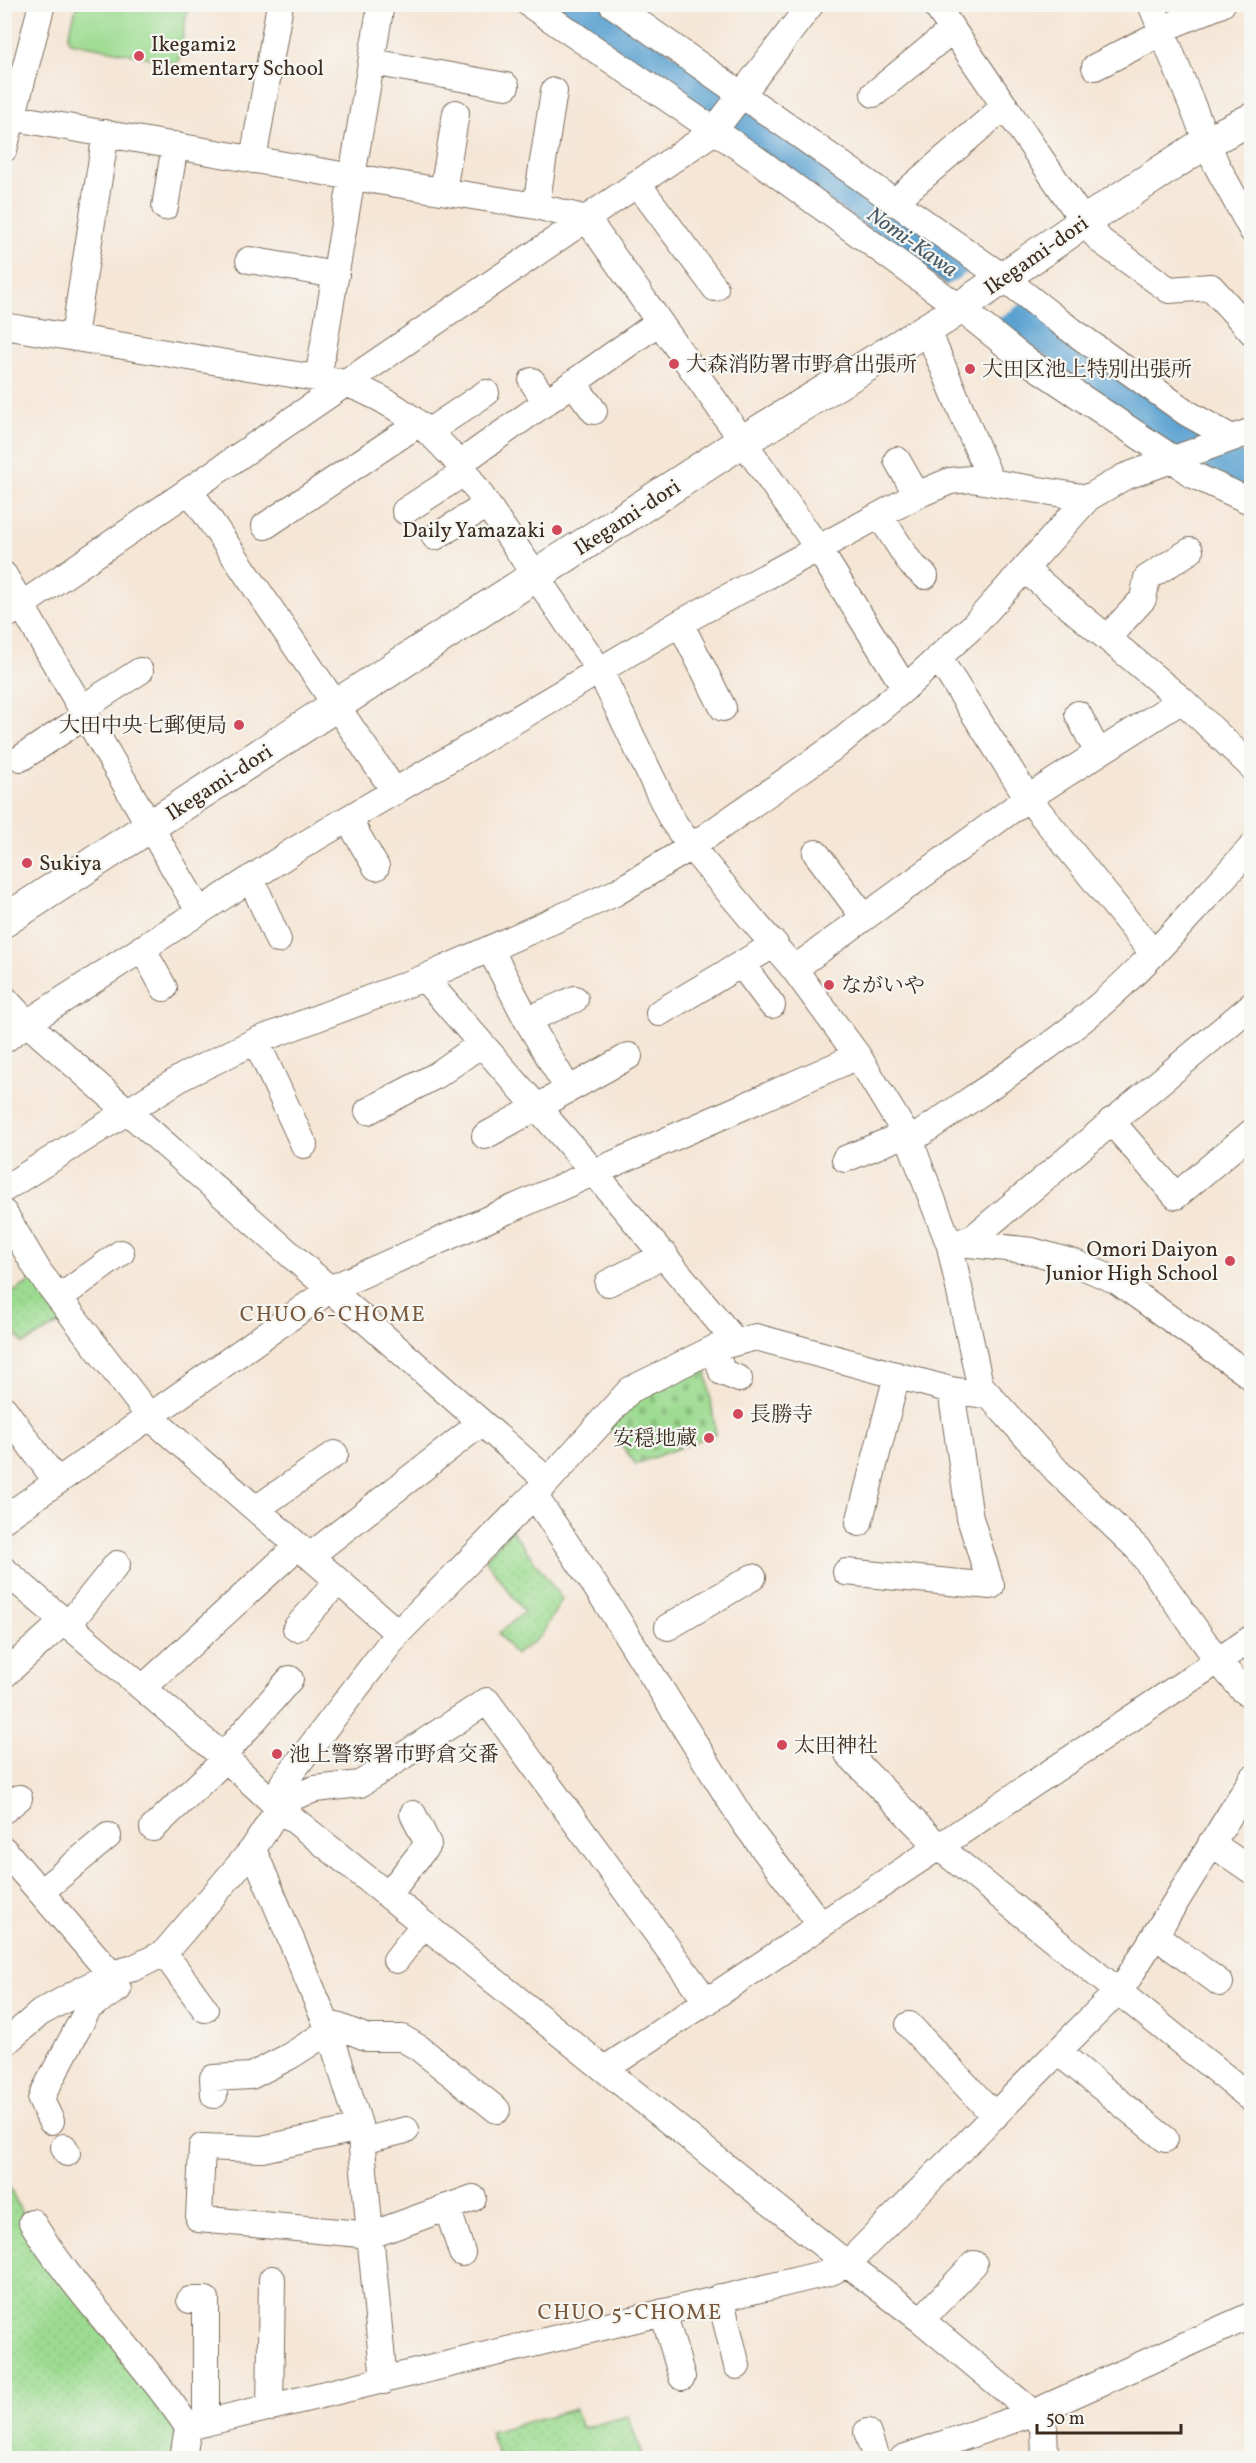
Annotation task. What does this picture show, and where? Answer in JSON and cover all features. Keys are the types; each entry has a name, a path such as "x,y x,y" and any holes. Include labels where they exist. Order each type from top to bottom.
{"main road":[{"name":"Ikegami-dori","path":"4,921 743,441 927,329 1208,141 1251,119"}],"street":[{"path":"4,149 8,117 42,4"},
{"path":"253,160 280,4"},
{"path":"318,379 381,4"},
{"path":"529,4 715,129 962,306 1024,359 1179,459 1191,474 1251,502"},
{"path":"935,4 1084,222 1101,241 1169,290 1211,287 1251,332"},
{"path":"1151,4 1216,164 1251,230"},
{"path":"1095,67 1162,30 1222,4"},
{"path":"13,611 345,383 515,276 587,219 715,129 808,5"},
{"path":"617,6 1187,412 1236,436"},
{"path":"874,94 952,30"},
{"path":"372,63 506,86"},
{"path":"536,206 554,91"},
{"path":"893,203 1005,106"},
{"path":"443,191 456,113"},
{"path":"8,117 175,144 353,177 536,206 587,219 818,548 905,688"},
{"path":"74,336 106,133"},
{"path":"165,207 175,144"},
{"path":"637,183 715,288"},
{"path":"249,260 336,275"},
{"path":"405,511 462,468 539,392 573,383 659,322"},
{"path":"4,326 345,383 374,393 423,428 462,468 600,671 672,820 691,847 775,944 854,1044 908,1138 955,1244 980,1385 1057,1471 1139,1550 1218,1661 1251,1696"},
{"path":"927,329 991,481"},
{"path":"573,383 594,411"},
{"path":"265,526 423,428 486,393"},
{"path":"4,1190 130,1113 184,1076 256,1041 424,978 615,893 691,847 837,745 905,688 973,626 1088,498 1125,477 1179,459 1236,436"},
{"path":"897,460 917,495"},
{"path":"4,1040 199,911 348,819 680,623 917,495 950,481 991,481 1088,498"},
{"path":"190,491 395,792"},
{"path":"435,537 487,505"},
{"path":"880,516 911,564 925,576"},
{"path":"1107,638 1143,599 1147,578 1190,551"},
{"path":"1024,569 1182,700 1251,766"},
{"path":"4,575 13,611 83,712 148,828 199,911"},
{"path":"680,623 723,708"},
{"path":"938,657 1028,798 1153,953"},
{"path":"21,758 140,670"},
{"path":"794,969 1028,798 1182,700"},
{"path":"1078,714 1098,753"},
{"path":"348,819 376,867"},
{"path":"845,1159 908,1138 1050,1044 1093,1011 1153,953 1251,847"},
{"path":"816,852 864,917"},
{"path":"251,878 278,940"},
{"path":"659,1013 775,944"},
{"path":"142,948 164,988"},
{"path":"490,949 527,1020 568,1089"},
{"path":"742,964 772,1005"},
{"path":"424,978 665,1255 725,1344 722,1372 739,1379"},
{"path":"4,998 27,1023 481,1423 541,1488 610,1608 745,1824 821,1925"},
{"path":"527,1020 575,999"},
{"path":"955,1244 974,1237 1251,1005"},
{"path":"256,1041 304,1145"},
{"path":"368,1111 437,1075 481,1044"},
{"path":"4,1519 328,1290 593,1171 854,1044"},
{"path":"485,1136 629,1056"},
{"path":"1111,1121 1176,1196 1251,1132"},
{"path":"4,1213 39,1272 150,1417 398,1633"},
{"path":"955,1244 1032,1251 1075,1263 1117,1281 1251,1377"},
{"path":"59,1298 121,1253"},
{"path":"608,1283 665,1255"},
{"path":"278,1807 283,1783 398,1633 541,1488 630,1390 725,1344 756,1337 951,1390 990,1396"},
{"path":"859,1523 897,1375"},
{"path":"846,1572 991,1586 970,1518 951,1390"},
{"path":"4,1409 57,1482"},
{"path":"143,1688 304,1551 481,1423"},
{"path":"256,1509 335,1454"},
{"path":"5,1673 66,1623 117,1564"},
{"path":"4,1570 224,1757 278,1807 847,2264 921,2320 1034,2413 1044,2428 1045,2458"},
{"path":"668,1627 753,1577"},
{"path":"296,1628 338,1581"},
{"path":"605,2069 1251,1638"},
{"path":"153,1828 183,1812 224,1757 290,1679"},
{"path":"4,2044 40,2013 122,1971 170,1943 253,1849 284,1800 315,1789 360,1784 487,1701 707,2002"},
{"path":"848,1754 939,1847 1251,2098"},
{"path":"197,2425 831,2272 847,2264 1118,1992 1251,1779"},
{"path":"388,1894 428,1844 413,1814"},
{"path":"42,1891 108,1836"},
{"path":"1212,1844 1251,1871"},
{"path":"253,1849 329,2030 361,2135 384,2381"},
{"path":"4,1850 122,1971 123,1987 89,2007 41,2100 51,2121"},
{"path":"396,1960 424,1924"},
{"path":"1155,1935 1220,1983"},
{"path":"170,1943 205,2009"},
{"path":"909,2025 995,2116"},
{"path":"214,2095 213,2078 251,2076 290,2056 337,2026 368,2038 402,2038 419,2048 497,2110"},
{"path":"1058,2052 1165,2139"},
{"path":"406,2130 262,2149 202,2147 199,2218 371,2235 473,2198"},
{"path":"447,2207 462,2253"},
{"path":"32,2223 55,2259 170,2400 197,2425"},
{"path":"921,2320 974,2264"},
{"path":"270,2408 272,2279"},
{"path":"720,2297 737,2366"},
{"path":"183,2458 197,2425 207,2300"},
{"path":"663,2312 682,2378"},
{"path":"903,2458 1034,2413 1251,2315"},
{"path":"867,2432 876,2458"}],"green space":[{"path":"77,5 188,5 179,60 175,63 70,42 68,37"},
{"path":"36,1278 66,1320 23,1344 5,1317 5,1297"},
{"path":"705,1362 716,1434 636,1464 607,1427 637,1395"},
{"path":"511,1529 562,1599 541,1636 515,1655 499,1633 524,1612 485,1559"},
{"path":"4,2176 24,2217 180,2423 179,2458 5,2458"},
{"path":"575,2409 582,2428 628,2416 643,2458 499,2458 490,2432"}],"water":[{"name":"Nomi-Kawa","path":"545,5 603,5 1251,460 1251,492 1233,484 1159,438 823,196"}],"pier":[{"path":"980,265 1027,300 993,322 944,287"}],"place":[{"name":"Ikegami2 Elementary School","path":"139,56"},
{"name":"大森消防署市野倉出張所","path":"674,364"},
{"name":"大田区池上特別出張所","path":"970,369"},
{"name":"Daily Yamazaki","path":"557,530"},
{"name":"大田中央七郵便局","path":"239,725"},
{"name":"Sukiya","path":"27,863"},
{"name":"ながいや","path":"829,985"},
{"name":"Omori Daiyon Junior High School","path":"1230,1261"},
{"name":"長勝寺","path":"738,1414"},
{"name":"安穏地蔵","path":"709,1438"},
{"name":"太田神社","path":"782,1745"},
{"name":"池上警察署市野倉交番","path":"277,1754"}],"district":[{"name":"CHUO 6-CHOME","path":"333,1313"},
{"name":"CHUO 5-CHOME","path":"630,2311"}]}
